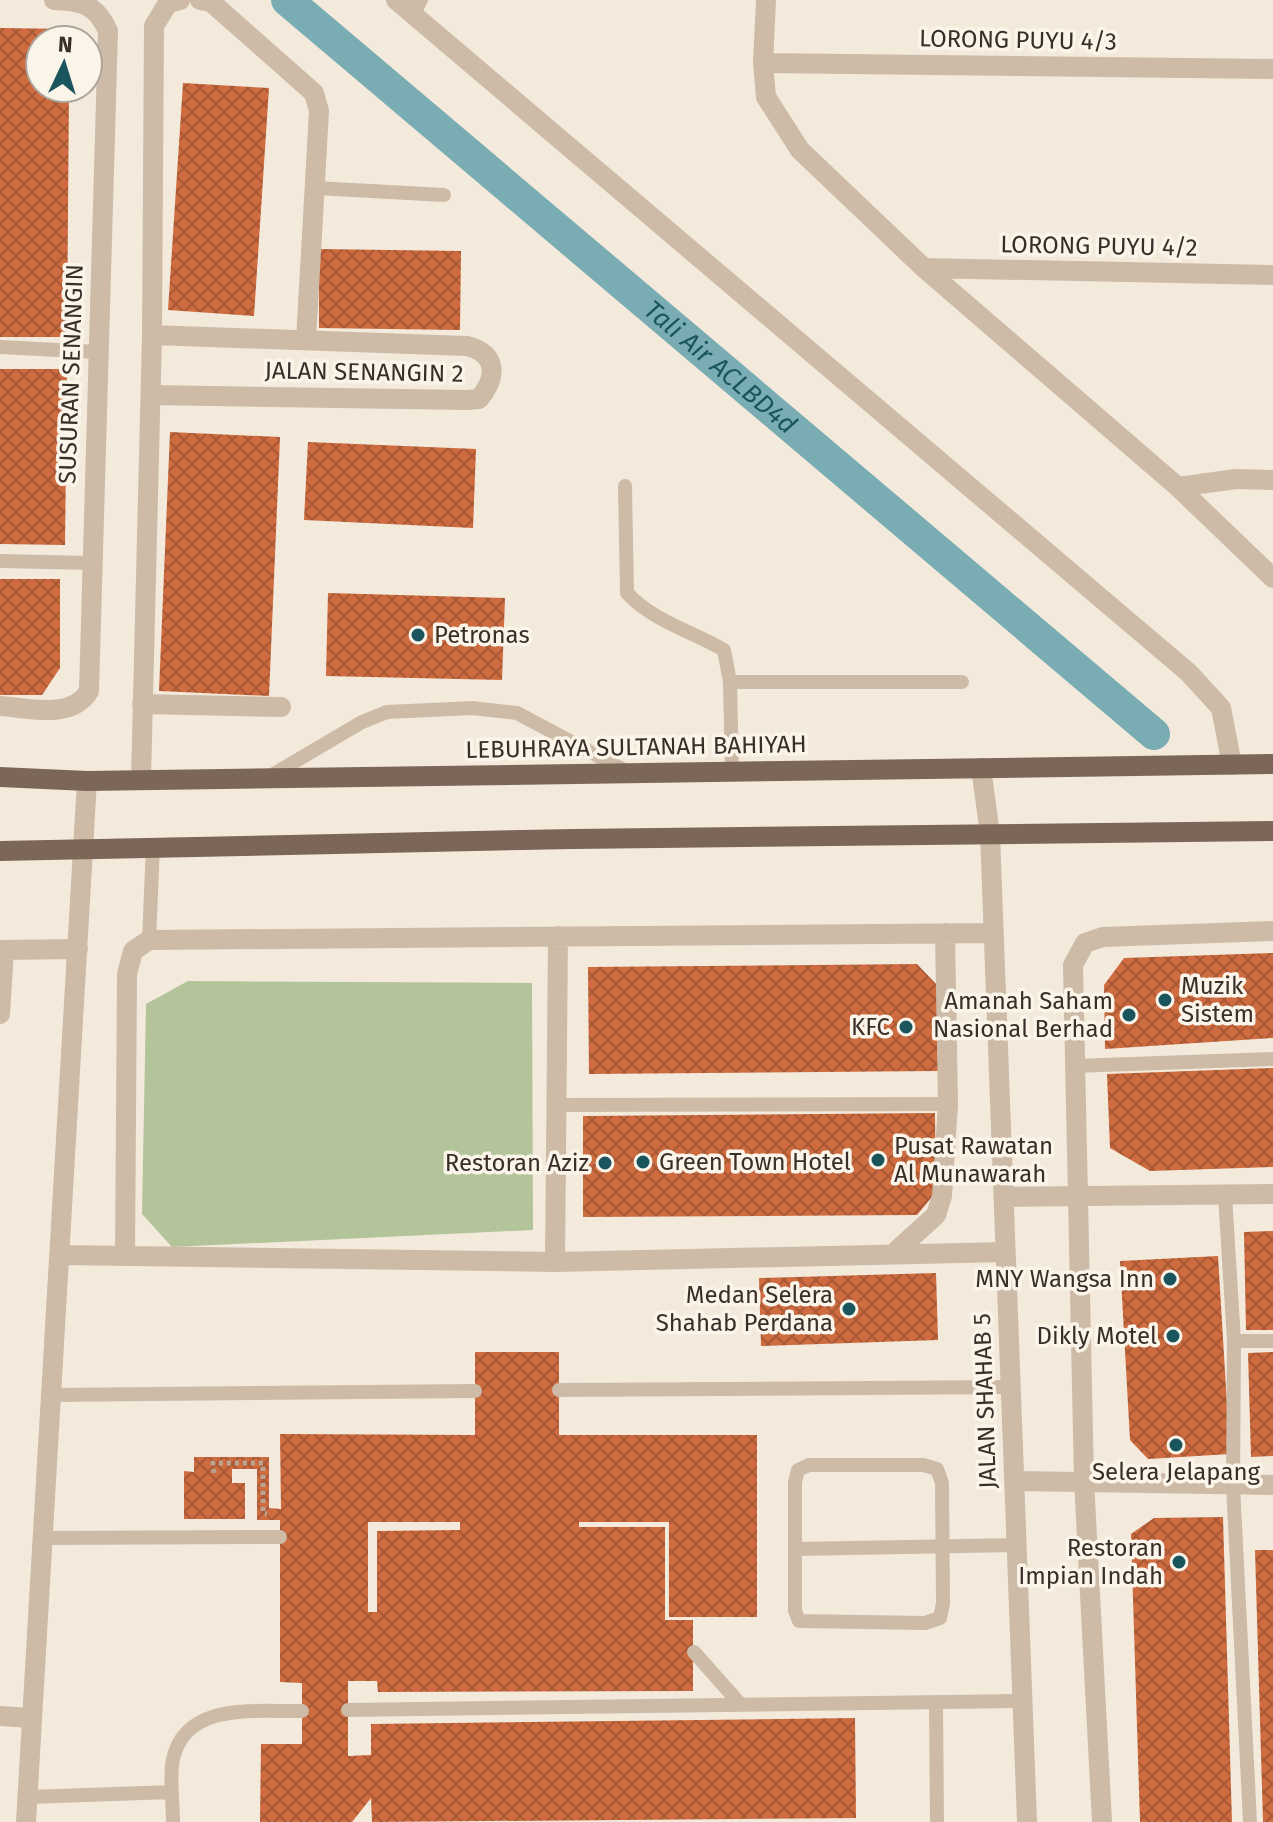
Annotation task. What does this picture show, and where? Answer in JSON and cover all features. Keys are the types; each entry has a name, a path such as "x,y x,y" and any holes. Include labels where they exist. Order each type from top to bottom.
{"main road":[{"name":"LEBUHRAYA SULTANAH BAHIYAH","path":"0,777 87,781 1273,764"},
{"path":"0,851 1273,831"}],"street":[{"name":"SUSURAN SENANGIN","path":"0,706 66,709 83,701 89,691 108,31 100,12 76,1 54,0"},
{"path":"200,0 211,2 314,93 319,111 306,340"},
{"path":"396,0 417,7 1189,673 1221,708 1232,765"},
{"path":"766,0 763,63 766,97 800,150 924,268 1178,487 1273,578"},
{"path":"141,779 151,395 154,26 171,1"},
{"name":"LORONG PUYU 4/3","path":"763,63 1273,69"},
{"name":"LORONG PUYU 4/2","path":"924,268 1273,275"},
{"name":"JALAN SENANGIN 2","path":"151,395 467,400 479,399 490,385 494,372 490,360 478,349 467,346 152,335"},
{"path":"1178,487 1236,479 1273,480"},
{"path":"142,704 281,707"},
{"name":"JALAN SHAHAB 5","path":"981,768 990,834 1027,1822"},
{"path":"26,1822 87,781"},
{"path":"1102,1822 1084,1480 1073,965 1085,943 1103,937 1273,931"},
{"path":"893,1254 936,1215 942,1196 948,1104 945,933"},
{"path":"125,1256 127,974 133,951 149,940 994,933"},
{"path":"555,1262 558,936"},
{"path":"0,1014 2,950 78,949"},
{"path":"1004,1197 1273,1194"},
{"path":"60,1255 555,1262 1006,1252"},
{"path":"1014,1481 1273,1485"},
{"path":"0,1716 32,1718"}],"lane":[{"path":"316,188 444,195"},
{"path":"0,347 97,352"},
{"path":"625,486 627,593 644,611 692,631 724,650 730,682 732,772"},
{"path":"0,561 92,563"},
{"path":"730,682 962,682"},
{"path":"267,778 362,722 387,712 472,708 517,713 631,773"},
{"path":"149,940 153,847"},
{"path":"1074,1066 1273,1059"},
{"path":"557,1105 948,1104"},
{"path":"1225,1195 1234,1341 1233,1485 1250,1822"},
{"path":"1234,1341 1273,1341"},
{"path":"559,1390 1011,1387"},
{"path":"52,1395 475,1391"},
{"path":"809,1465 923,1465 937,1469 942,1483 943,1611 934,1622 799,1621 795,1611 795,1549 798,1470 809,1465"},
{"path":"43,1538 280,1537"},
{"path":"795,1549 1017,1545"},
{"path":"694,1652 741,1705"},
{"path":"348,1710 1023,1701"},
{"path":"936,1702 937,1822"},
{"path":"173,1822 172,1762 178,1744 189,1729 207,1718 231,1712 302,1711"},
{"path":"28,1797 172,1792"}],"path":[{"path":"214,1473 213,1463 263,1463 263,1513 272,1514"}],"green space":[{"path":"188,981 532,983 533,1230 172,1247 142,1214 146,1004"}],"building":[{"path":"0,28 24,28 24,104 69,104 67,337 0,337"},
{"path":"183,83 269,88 254,316 168,310"},
{"path":"319,249 461,251 460,330 319,328"},
{"path":"0,369 67,369 65,545 0,544"},
{"path":"170,432 280,437 269,696 159,691"},
{"path":"308,442 476,449 473,528 304,520"},
{"path":"0,579 60,579 60,668 42,695 0,695"},
{"path":"328,593 505,598 502,680 326,676"},
{"path":"1273,953 1273,1038 1105,1049 1104,985 1124,958"},
{"path":"917,964 937,985 938,1071 589,1074 588,967"},
{"path":"1273,1068 1273,1167 1150,1171 1110,1148 1107,1074"},
{"path":"935,1113 936,1192 917,1215 583,1217 583,1116"},
{"path":"1273,1231 1273,1330 1246,1330 1244,1232"},
{"path":"1218,1256 1230,1454 1148,1459 1130,1440 1120,1261"},
{"name":"Medan Selera Shahab Perdana","path":"936,1273 938,1340 761,1346 759,1278"},
{"path":"475,1352 559,1352 559,1435 757,1435 757,1617 669,1617 669,1522 579,1522 579,1527 665,1527 665,1620 693,1620 693,1691 378,1692 377,1681 348,1681 348,1756 371,1755 371,1724 855,1718 856,1818 372,1822 371,1798 352,1822 260,1822 261,1744 302,1744 302,1683 280,1682 280,1520 257,1520 257,1469 232,1469 232,1483 245,1483 245,1519 184,1519 184,1471 194,1472 194,1457 269,1457 269,1508 281,1509 280,1434 475,1435","holes":["368,1522 460,1522 460,1530 377,1531 377,1612 368,1612"]},
{"path":"1273,1352 1273,1456 1251,1457 1248,1353"},
{"path":"1223,1517 1232,1822 1140,1822 1131,1534 1154,1518"},
{"path":"1255,1550 1273,1550 1273,1822 1263,1822"}],"waterway":[{"name":"Tali Air ACLBD4d","path":"287,0 1154,734"}],"place":[{"name":"Petronas","path":"418,635"},
{"name":"Muzik Sistem","path":"1165,1000"},
{"name":"Amanah Saham Nasional Berhad","path":"1129,1015"},
{"name":"KFC","path":"906,1027"},
{"name":"Pusat Rawatan Al Munawarah","path":"878,1160"},
{"name":"Green Town Hotel","path":"643,1162"},
{"name":"Restoran Aziz","path":"605,1163"},
{"name":"MNY Wangsa Inn","path":"1170,1279"},
{"name":"Medan Selera Shahab Perdana","path":"849,1309"},
{"name":"Dikly Motel","path":"1173,1336"},
{"name":"Selera Jelapang","path":"1176,1445"},
{"name":"Restoran Impian Indah","path":"1179,1562"}]}
